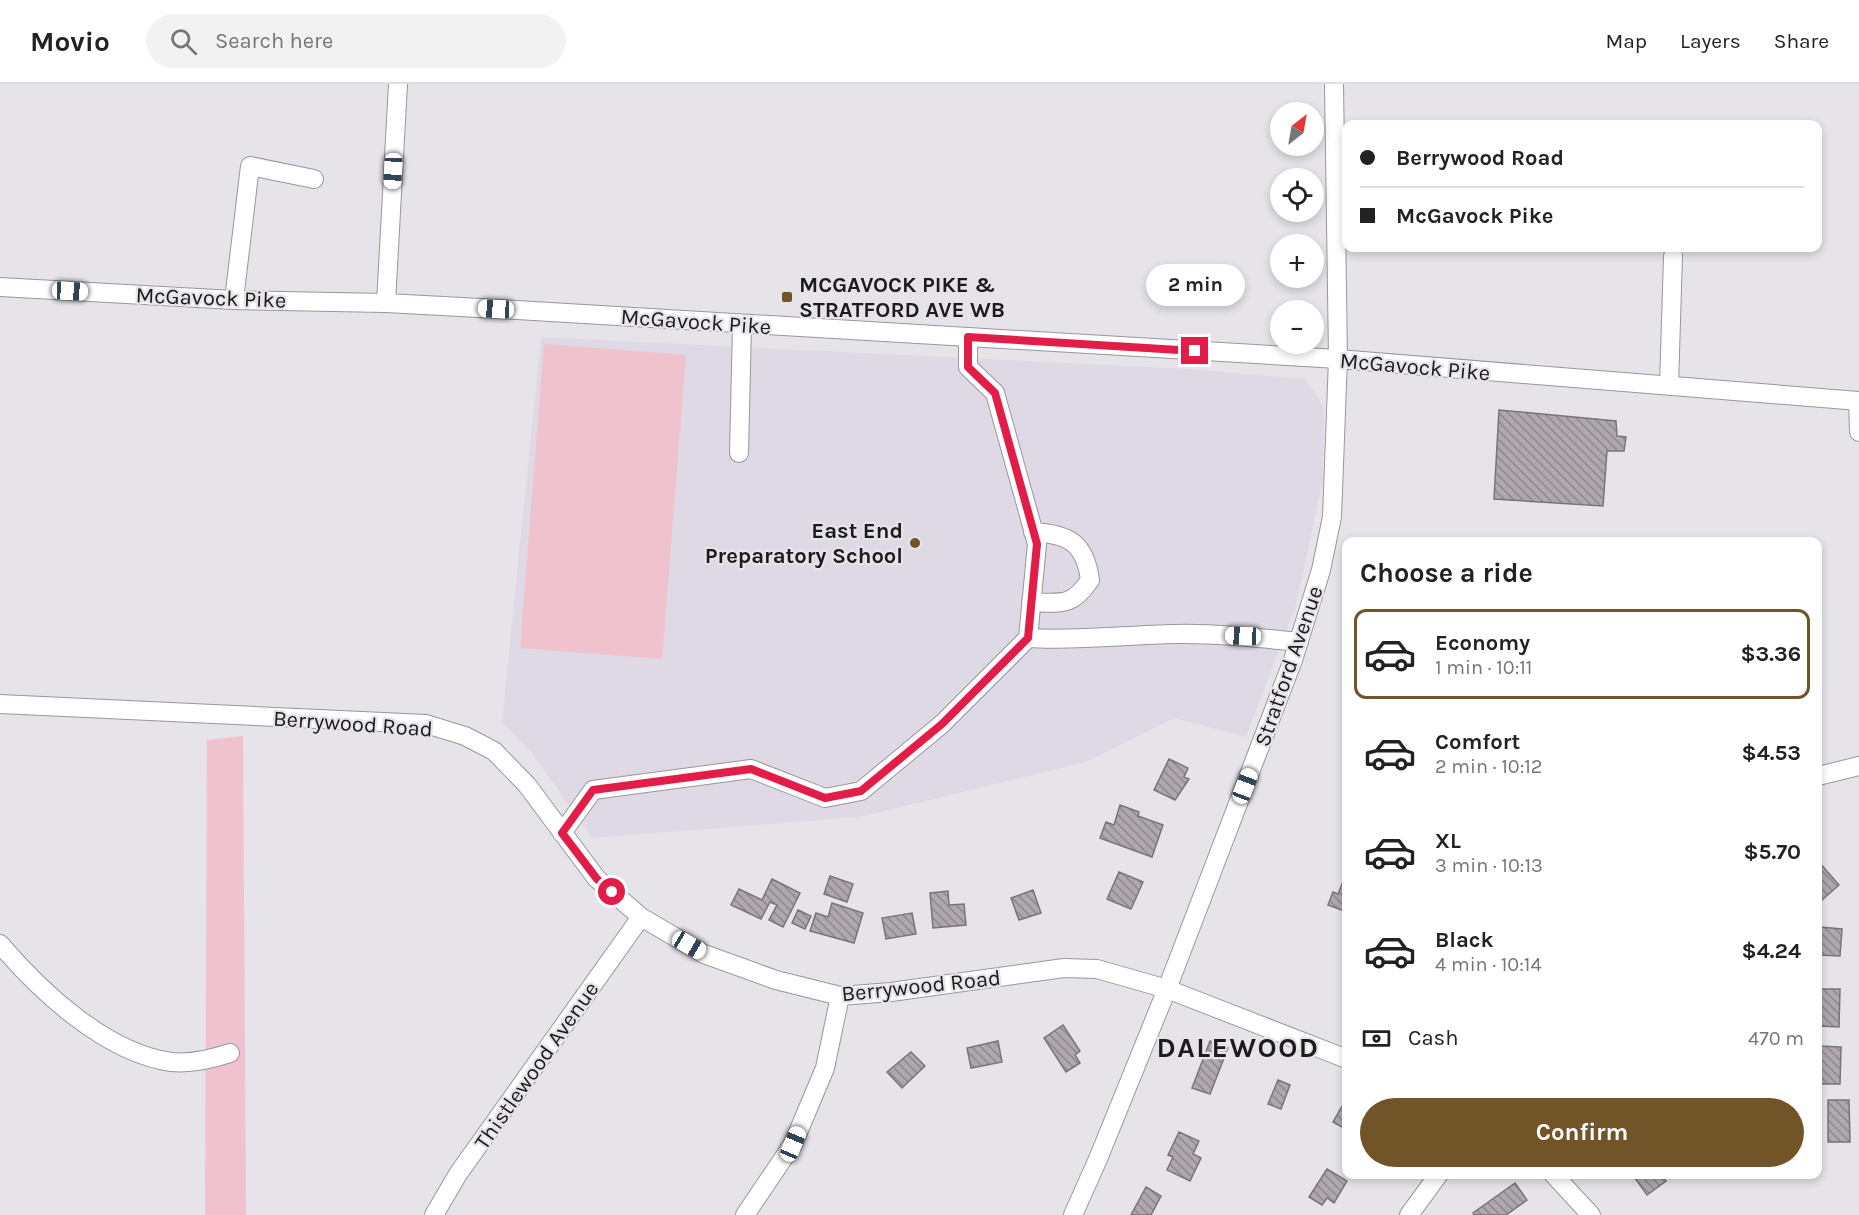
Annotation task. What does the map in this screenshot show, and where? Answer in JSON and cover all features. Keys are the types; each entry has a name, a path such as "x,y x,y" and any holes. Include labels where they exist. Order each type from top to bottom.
{"street":[{"path":"386,303 398,84"},
{"name":"Stratford Avenue","path":"1073,1215 1167,989 1299,642 1321,570 1332,517 1338,359 1334,84"},
{"path":"234,300 250,166 314,179"},
{"path":"1669,386 1673,256"},
{"name":"McGavock Pike","path":"0,287 234,300 386,303 1338,359 1858,401"},
{"path":"739,453 742,325"},
{"path":"562,833 593,790 751,769 825,798 861,791 942,724 1028,638 1037,544 995,393 968,367 968,337"},
{"path":"1858,401 1859,432"},
{"path":"1031,602 1064,604 1079,596 1090,580 1087,561 1076,547 1060,534 1033,532"},
{"path":"1028,638 1069,640 1186,634 1243,636 1299,642"},
{"name":"Berrywood Road","path":"0,704 426,724 465,736 494,751 527,785 597,879 641,917 704,954 776,980 840,996 891,992 1064,968 1097,969 1167,989 1342,1057"},
{"path":"1822,775 1859,765"},
{"name":"Thistlewood Avenue","path":"434,1215 458,1174 641,917"},
{"path":"0,944 16,963 74,1014 91,1028 129,1051 172,1062 204,1061 231,1053"},
{"path":"745,1215 793,1144 825,1068 840,996"},
{"path":"1409,1215 1435,1179"},
{"path":"1557,1179 1591,1215"}],"shaded area":[{"name":"East End Preparatory School","path":"541,337 1188,369 1305,379 1324,407 1323,480 1296,605 1246,737 1174,718 1086,762 859,817 592,838 532,753 502,722"},
{"path":"544,344 686,355 662,659 520,648"},
{"path":"243,736 246,1215 205,1215 207,740"}],"building":[{"path":"1499,410 1616,421 1617,436 1626,437 1624,451 1607,451 1603,506 1494,499"},
{"path":"1169,759 1188,768 1184,777 1189,779 1175,800 1154,790"},
{"path":"1120,805 1139,812 1138,816 1163,825 1152,857 1100,838 1106,822 1114,825"},
{"path":"1822,866 1839,885 1822,900"},
{"path":"1119,872 1143,882 1131,909 1107,899"},
{"path":"830,876 853,884 847,902 824,894"},
{"path":"772,879 800,893 783,927 769,920 777,905 770,902 761,919 731,905 739,889 762,900"},
{"path":"1342,884 1342,910 1328,905 1333,892 1338,894"},
{"path":"1033,890 1041,913 1019,920 1011,898"},
{"path":"948,891 949,905 964,904 966,925 933,928 930,893"},
{"path":"832,903 863,913 854,943 810,931 816,913 828,917"},
{"path":"798,910 811,916 805,929 792,923"},
{"path":"912,913 916,934 886,939 882,918"},
{"path":"1822,927 1842,929 1840,956 1822,955"},
{"path":"1822,989 1840,989 1839,1027 1822,1026"},
{"path":"1063,1025 1080,1051 1075,1055 1080,1063 1066,1072 1044,1038"},
{"path":"998,1041 1002,1062 971,1068 967,1048"},
{"path":"1210,1041 1228,1048 1210,1094 1192,1088"},
{"path":"1822,1046 1841,1047 1840,1084 1822,1084"},
{"path":"911,1052 925,1066 902,1088 887,1072"},
{"path":"1278,1080 1290,1085 1281,1109 1268,1104"},
{"path":"1828,1100 1849,1100 1850,1142 1828,1142"},
{"path":"1342,1106 1342,1127 1333,1122"},
{"path":"1179,1132 1199,1141 1193,1154 1201,1158 1190,1181 1167,1170 1173,1157 1168,1155"},
{"path":"1327,1169 1347,1181 1334,1203 1327,1198 1322,1205 1309,1197"},
{"path":"1636,1179 1665,1179 1666,1181 1647,1195"},
{"path":"1515,1183 1527,1200 1506,1215 1474,1215 1473,1213"},
{"path":"1146,1187 1161,1196 1151,1215 1131,1215"}],"place":[{"name":"MCGAVOCK PIKE & STRATFORD AVE WB","path":"787,297"},
{"name":"East End Preparatory School","path":"915,543"}],"district":[{"name":"DALEWOOD","path":"1238,1047"}],"route":[{"path":"612,892 597,879 562,833 593,790 751,769 825,798 861,791 942,724 1028,638 1037,544 995,393 968,367 968,337 1195,351"}]}
